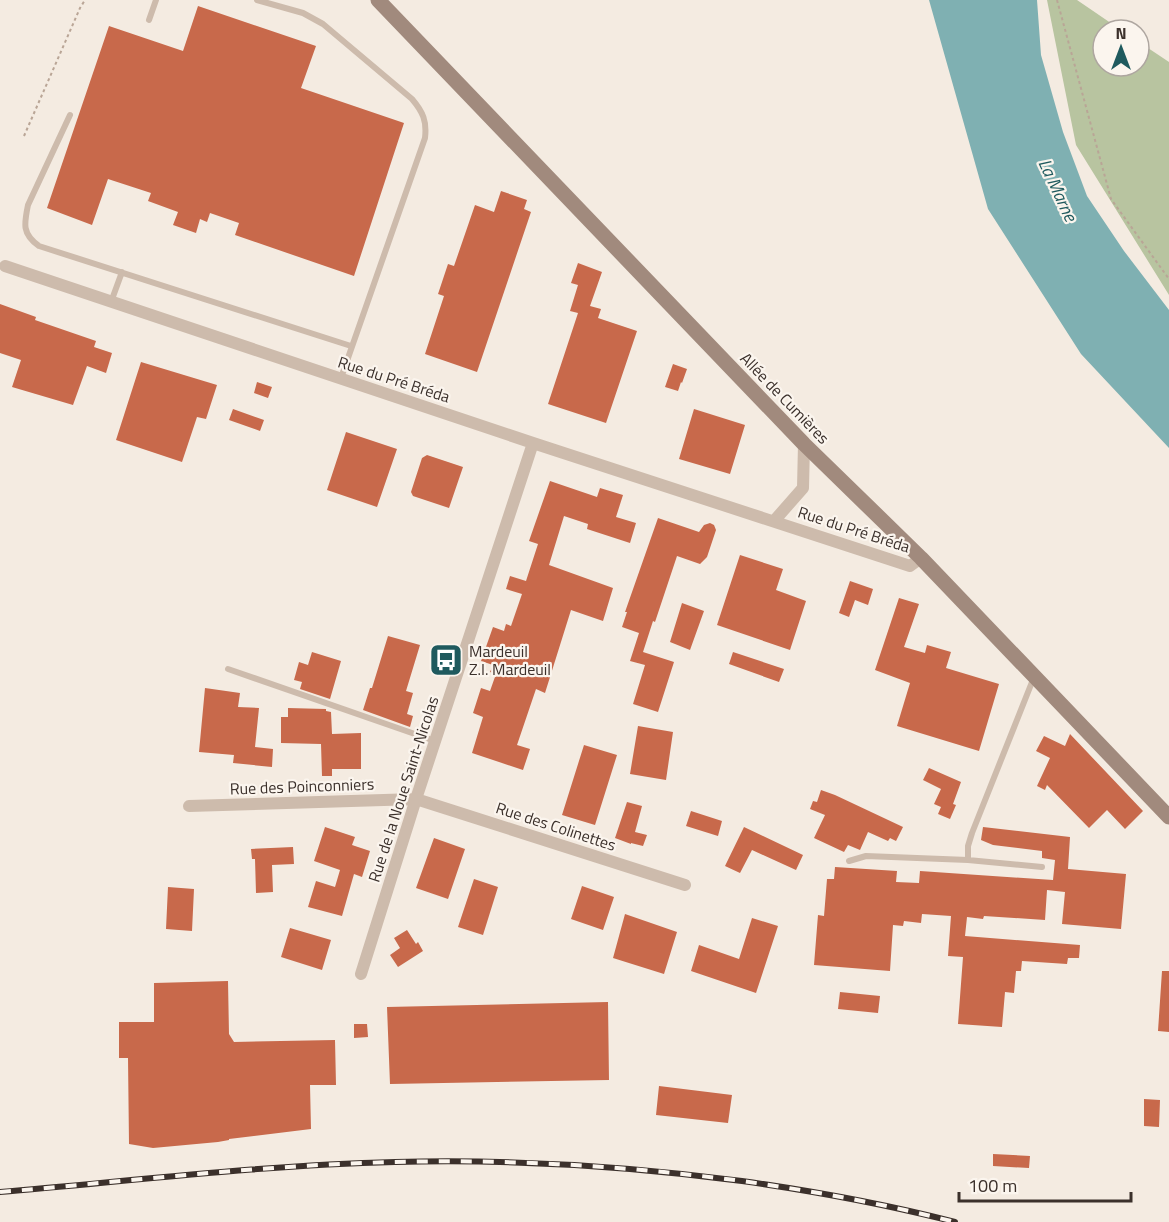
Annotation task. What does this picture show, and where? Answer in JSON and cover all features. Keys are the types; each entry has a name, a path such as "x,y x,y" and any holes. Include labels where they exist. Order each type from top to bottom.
{"main road":[{"name":"Allée de Cumières","path":"378,0 804,444 921,558 1169,817"}],"street":[{"name":"Rue du Pré Bréda","path":"6,267 910,566 921,558"},
{"name":"Rue de la Noue Saint-Nicolas","path":"361,974 533,443"},
{"name":"Rue du Pré Bréda","path":"774,521 803,488 804,444"},
{"name":"Rue des Poinconniers","path":"189,806 416,799"},
{"name":"Rue des Colinettes","path":"416,799 685,885"}],"lane":[{"path":"149,20 156,0"},
{"path":"257,0 303,13 323,24 412,99 424,116 425,138 341,379"},
{"path":"70,115 30,197 25,218 26,232 30,240 39,246 351,346"},
{"path":"111,302 122,272"},
{"path":"228,669 435,741"},
{"path":"968,860 968,846 972,833 1034,676"},
{"path":"849,861 866,856 968,860 1042,867"}],"path":[{"path":"24,136 85,0"},
{"path":"1057,0 1111,199 1169,279"}],"green space":[{"path":"1047,0 1077,0 1103,18 1091,18 1091,78 1151,78 1151,50 1169,62 1169,295 1076,145"}],"water":[{"name":"La Marne","path":"929,0 1037,0 1041,55 1063,132 1087,196 1124,251 1169,310 1169,448 1081,354 988,209"}],"building":[{"path":"198,6 316,46 301,88 404,123 354,276 235,235 239,223 210,213 207,222 200,219 196,233 173,225 178,212 148,201 151,193 108,179 92,225 47,208 109,26 183,51"},
{"path":"501,191 527,200 524,209 531,212 477,372 425,354 444,296 438,294 448,264 454,266 475,205 494,212"},
{"path":"578,263 602,272 590,306 601,309 598,318 637,331 606,423 548,404 578,313 570,311 578,285 571,283"},
{"path":"0,304 36,317 35,320 96,341 94,347 112,353 106,373 87,366 73,405 12,387 21,360 0,353"},
{"path":"141,362 217,385 206,419 197,417 182,462 116,440"},
{"path":"673,364 687,369 678,391 665,387"},
{"path":"257,382 272,387 268,398 254,393"},
{"path":"233,409 264,420 260,431 229,420"},
{"path":"694,409 745,425 730,474 679,459"},
{"path":"346,432 397,449 377,507 327,490"},
{"path":"427,455 463,467 449,508 413,496 411,492 422,458"},
{"path":"550,481 597,497 600,488 623,495 616,517 636,523 630,543 587,529 588,524 564,516 549,565 613,588 603,621 571,610 545,693 536,689 517,745 530,749 523,770 472,753 483,717 473,713 481,688 490,691 496,674 490,672 493,665 481,661 493,627 504,631 506,624 511,626 522,594 506,589 510,576 526,581 538,544 529,541"},
{"path":"658,518 699,532 704,525 710,523 716,530 707,557 700,564 677,556 643,652 674,662 658,712 633,704 645,665 630,661 639,633 622,627 627,612 625,612"},
{"path":"740,555 783,569 776,590 806,601 790,650 717,625"},
{"path":"850,581 873,589 868,605 855,600 849,617 839,613"},
{"path":"899,598 919,604 904,647 925,653 927,645 951,652 946,668 999,684 979,751 897,726 910,683 875,670"},
{"path":"682,603 704,611 690,650 670,642"},
{"path":"388,636 420,645 406,691 413,693 407,714 413,716 410,727 363,710"},
{"path":"312,652 341,661 330,699 300,689 302,682 294,680 299,662 308,665"},
{"path":"733,652 784,669 779,682 729,664"},
{"path":"205,688 240,693 238,707 259,708 255,747 273,749 272,767 233,763 234,755 199,752"},
{"path":"288,708 326,709 331,712 332,734 361,733 361,769 332,769 332,776 322,776 321,744 281,743 281,717 288,717"},
{"path":"638,726 673,732 666,780 630,774"},
{"path":"1070,734 1143,811 1125,829 1107,810 1089,828 1047,785 1045,790 1037,786 1050,758 1036,751 1044,736 1065,746"},
{"path":"584,745 617,755 595,825 562,815"},
{"path":"929,768 961,782 950,819 938,814 941,807 934,804 941,789 923,780"},
{"path":"821,790 903,827 896,841 890,838 888,841 868,832 860,850 848,845 844,852 814,838 825,815 810,809 813,801 817,802"},
{"path":"627,802 642,806 635,832 647,835 643,846 615,838"},
{"path":"691,811 722,821 718,836 686,826"},
{"path":"325,827 355,837 352,845 370,851 362,877 354,874 342,916 308,907 316,881 335,887 340,870 314,861"},
{"path":"744,827 803,855 796,870 752,850 740,873 725,866"},
{"path":"983,827 1070,837 1068,869 1126,874 1121,929 1062,924 1065,892 1047,890 1045,920 967,917 965,936 1080,945 1079,958 1068,958 1067,964 1022,961 1021,971 1016,971 1014,993 1005,992 1002,1027 958,1024 963,957 948,956 951,916 922,914 921,923 904,921 903,926 893,925 890,971 814,965 818,915 824,916 827,879 834,879 835,867 897,871 896,882 919,883 920,871 1053,880 1055,860 1042,858 1042,851 993,845 981,840"},
{"path":"434,838 465,849 448,899 416,888"},
{"path":"293,847 294,864 272,865 273,892 256,893 255,859 252,859 251,849"},
{"path":"474,879 498,887 483,935 458,927"},
{"path":"582,886 614,897 603,930 571,919"},
{"path":"168,887 194,889 192,931 166,929"},
{"path":"625,914 677,932 664,974 613,958"},
{"path":"752,918 778,926 756,993 691,971 699,945 739,959"},
{"path":"290,928 331,940 322,970 281,957"},
{"path":"407,930 423,951 398,967 390,955 400,948 394,938"},
{"path":"1162,971 1169,971 1169,1032 1158,1031"},
{"path":"228,981 229,1034 234,1042 335,1040 336,1085 310,1085 311,1129 218,1142 153,1148 129,1144 128,1058 119,1058 119,1022 154,1022 154,983"},
{"path":"840,992 880,996 878,1013 838,1009"},
{"path":"608,1002 609,1080 390,1084 387,1007"},
{"path":"354,1024 367,1024 368,1037 354,1038"},
{"path":"659,1086 732,1095 728,1123 656,1115"},
{"path":"1144,1099 1160,1100 1159,1127 1144,1126"},
{"path":"993,1154 1030,1156 1029,1168 993,1166"}],"railway":[{"path":"0,1192 296,1166 438,1161 525,1163 656,1171 742,1181 902,1209 955,1222"}],"place":[{"name":"Mardeuil Z.I. Mardeuil","path":"446,660"}]}
